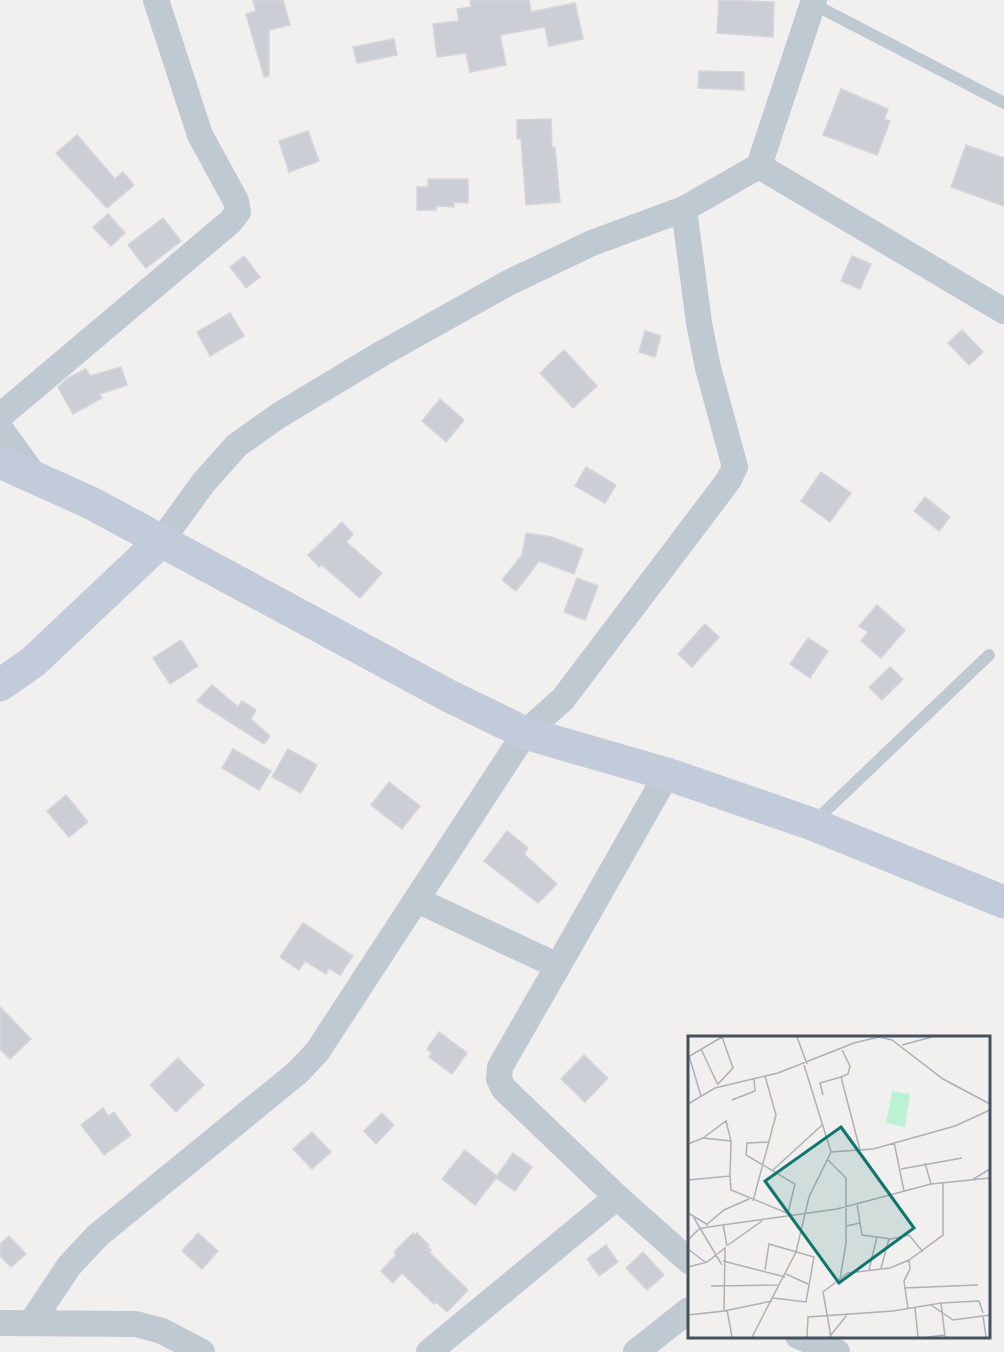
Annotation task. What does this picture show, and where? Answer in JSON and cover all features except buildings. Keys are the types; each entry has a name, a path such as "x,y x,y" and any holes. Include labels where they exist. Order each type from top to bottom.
{"street":[{"path":"0,416 230,222 238,212 236,201 200,135 156,0"},
{"path":"0,685 33,662 161,541 204,482 237,445 278,416 381,354 508,283 592,243 684,209 759,166 814,2"},
{"path":"759,166 1004,311"},
{"path":"31,1323 69,1266 98,1236 297,1073 317,1052 525,734 563,699 728,481 735,467 708,368 699,323 684,209"},
{"path":"0,428 36,478"},
{"path":"0,462 91,503 449,696 525,734 667,774 812,824 1004,902"},
{"path":"667,774 500,1067 499,1079 504,1089 617,1197 688,1260"},
{"path":"417,900 558,966"},
{"path":"429,1352 617,1197"},
{"path":"636,1352 688,1311"},
{"path":"0,1323 136,1324 162,1331 202,1352"},
{"path":"803,1337 837,1352"}],"lane":[{"path":"814,2 1004,103"},
{"path":"812,824 989,654"}]}
